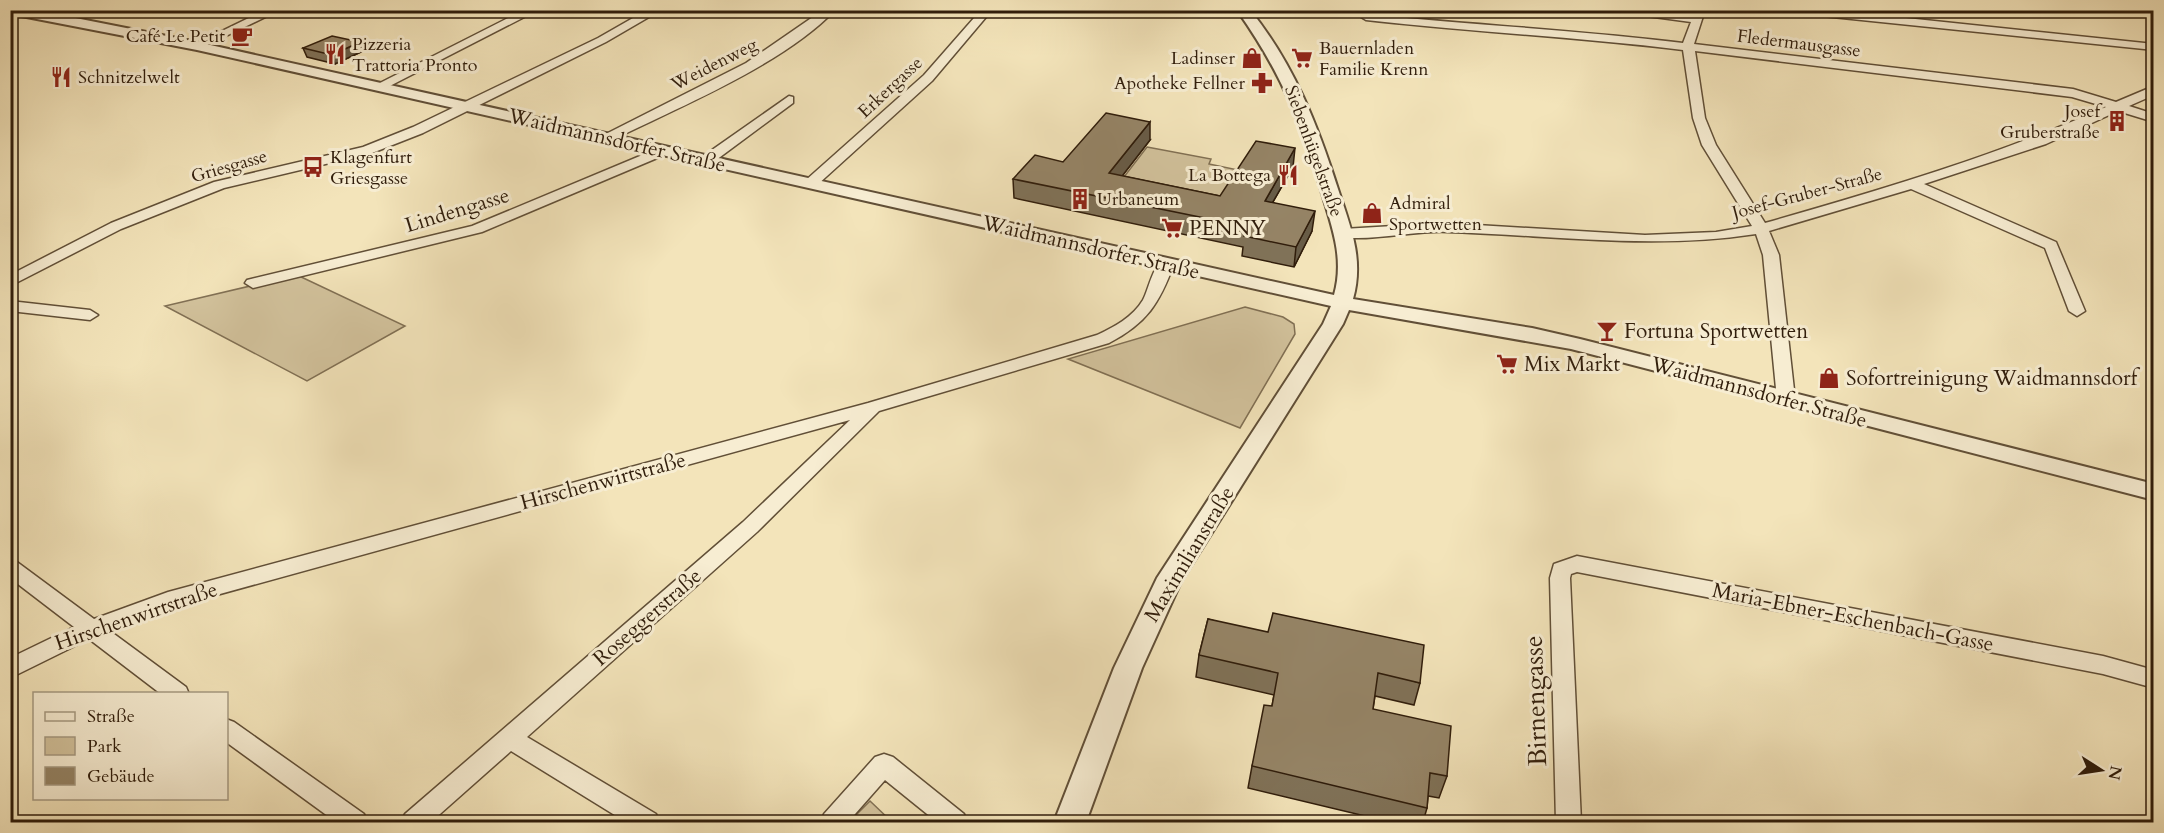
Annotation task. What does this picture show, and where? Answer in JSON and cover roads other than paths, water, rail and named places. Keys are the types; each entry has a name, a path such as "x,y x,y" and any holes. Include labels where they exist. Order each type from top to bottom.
{"street":[{"path":"198,46 275,10"},
{"path":"378,87 533,10"},
{"name":"Griesgasse","path":"10,281 116,226 219,184 367,150 418,130 602,40 656,10"},
{"name":"Weidenweg","path":"607,137 731,78 767,58 830,10"},
{"name":"Erkergasse","path":"811,183 928,78 987,10"},
{"name":"Siebenhügelstraße","path":"1243,10 1271,46 1296,94 1324,170 1343,233 1349,265 1343,303"},
{"path":"1607,10 1699,15 1688,46 1702,130 1761,229 1771,255 1786,399"},
{"path":"1793,10 2154,47"},
{"name":"Waidmannsdorfer Straße","path":"20,11 198,46 1343,303 1573,342 1786,399 2154,492"},
{"name":"Fledermausgasse","path":"1366,17 1688,46 2073,93 2154,118"},
{"name":"Josef-Gruber-Straße","path":"1343,233 1444,227 1645,239 1716,236 1761,229 1912,184 2041,141 2154,90"},
{"path":"707,160 789,100"},
{"name":"Lindengasse","path":"253,283 477,229 664,150"},
{"path":"1912,184 2051,245 2077,311"},
{"name":"Hirschenwirtstraße","path":"10,669 39,651 89,628 168,600 874,407 1102,339 1125,329 1142,315 1152,300 1166,264"},
{"name":"Maximilianstraße","path":"1070,822 1109,711 1160,596 1320,345 1343,303"},
{"path":"10,306 90,315"},
{"name":"Roseggerstraße","path":"414,822 750,527 874,407"},
{"name":"Maria-Ebner-Eschenbach-Gasse","path":"1560,578 1561,569 1577,564 2103,665 2154,679"},
{"path":"10,567 177,692"},
{"name":"Birnengasse","path":"1560,578 1568,822"},
{"path":"228,730 355,822"},
{"path":"509,738 646,822"},
{"path":"833,822 884,764 955,822"}],"place":[{"name":"Café Le Petit","path":"242,36"},
{"name":"Pizzeria Trattoria Pronto","path":"335,54"},
{"name":"Ladinser","path":"1252,58"},
{"name":"Bauernladen Familie Krenn","path":"1302,58"},
{"name":"Schnitzelwelt","path":"61,77"},
{"name":"Apotheke Fellner","path":"1262,83"},
{"name":"Josef Gruberstraße","path":"2117,121"},
{"name":"Klagenfurt Griesgasse","path":"313,167"},
{"name":"La Bottega","path":"1288,175"},
{"name":"Urbaneum","path":"1080,199"},
{"name":"Admiral Sportwetten","path":"1372,213"},
{"name":"PENNY","path":"1172,228"},
{"name":"Fortuna Sportwetten","path":"1607,331"},
{"name":"Mix Markt","path":"1507,364"},
{"name":"Sofortreinigung Waidmannsdorf","path":"1829,378"}]}
